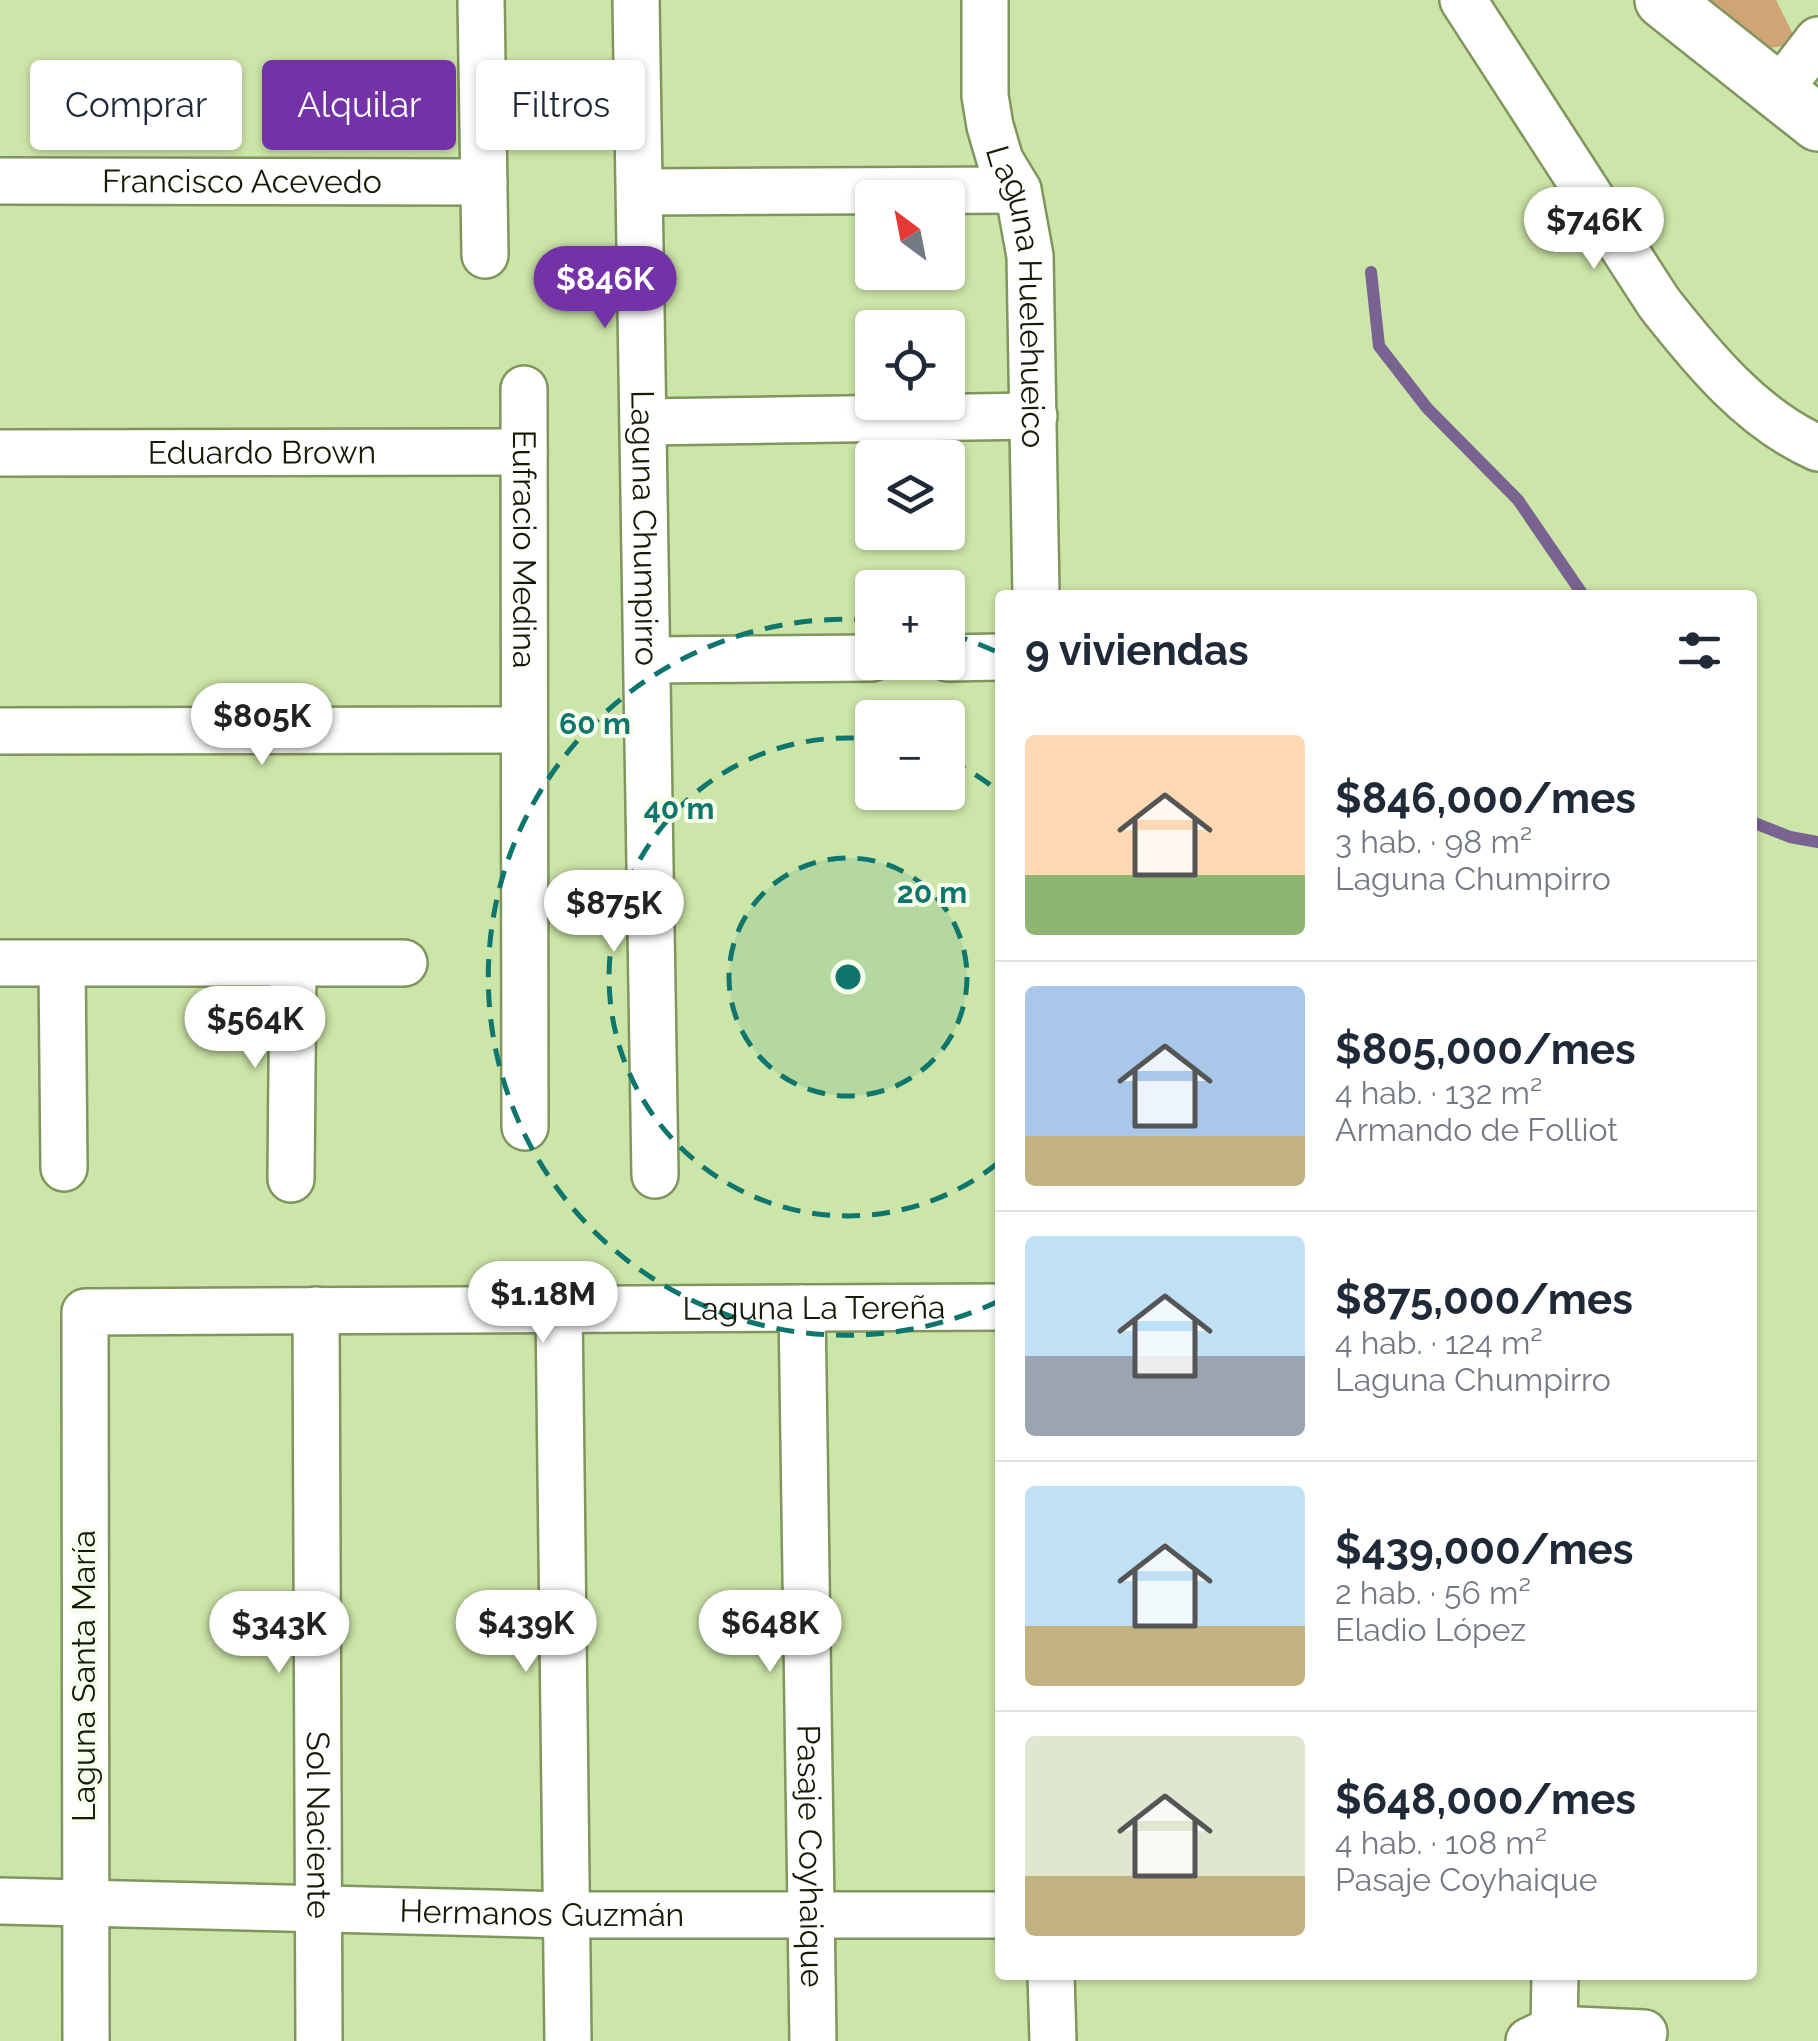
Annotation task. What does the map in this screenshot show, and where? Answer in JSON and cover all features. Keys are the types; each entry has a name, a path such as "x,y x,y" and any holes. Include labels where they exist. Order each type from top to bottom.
{"main road":[{"path":"1662,0 1797,108"}],"street":[{"path":"481,0 485,255"},
{"name":"Laguna Chumpirro","path":"636,0 656,1175"},
{"name":"Laguna Huelehueico","path":"986,0 985,96 990,126 1000,160 1018,190 1030,256 1036,590"},
{"path":"1463,0 1676,325 1759,411 1818,448"},
{"path":"1797,108 1818,40"},
{"name":"Francisco Acevedo","path":"0,181 484,182"},
{"path":"641,192 1018,190"},
{"name":"Eufracio Medina","path":"524,389 525,1127"},
{"path":"644,422 1034,416"},
{"name":"Eduardo Brown","path":"0,453 524,452"},
{"path":"965,658 995,657"},
{"path":"648,660 855,658"},
{"path":"0,731 524,730"},
{"path":"0,964 404,964"},
{"path":"62,964 64,1168"},
{"path":"291,1180 293,964"},
{"name":"Laguna La Tereña","path":"84,1312 995,1307"},
{"name":"Pasaje Coyhaique","path":"802,1308 812,2041"},
{"path":"559,1309 568,2041"},
{"name":"Sol Naciente","path":"316,1310 319,2041"},
{"name":"Laguna Santa María","path":"84,1312 86,2041"},
{"name":"Hermanos Guzmán","path":"0,1900 567,1916 995,1915"},
{"path":"1051,1980 1053,2041"},
{"path":"1554,1980 1542,2035 1644,2033"}],"shaded area":[{"path":"1687,0 1776,0 1798,44 1754,50"}],"waterway":[{"path":"1371,272 1379,346 1427,408 1518,500 1580,590"},
{"path":"1757,824 1790,837 1818,842"}]}
